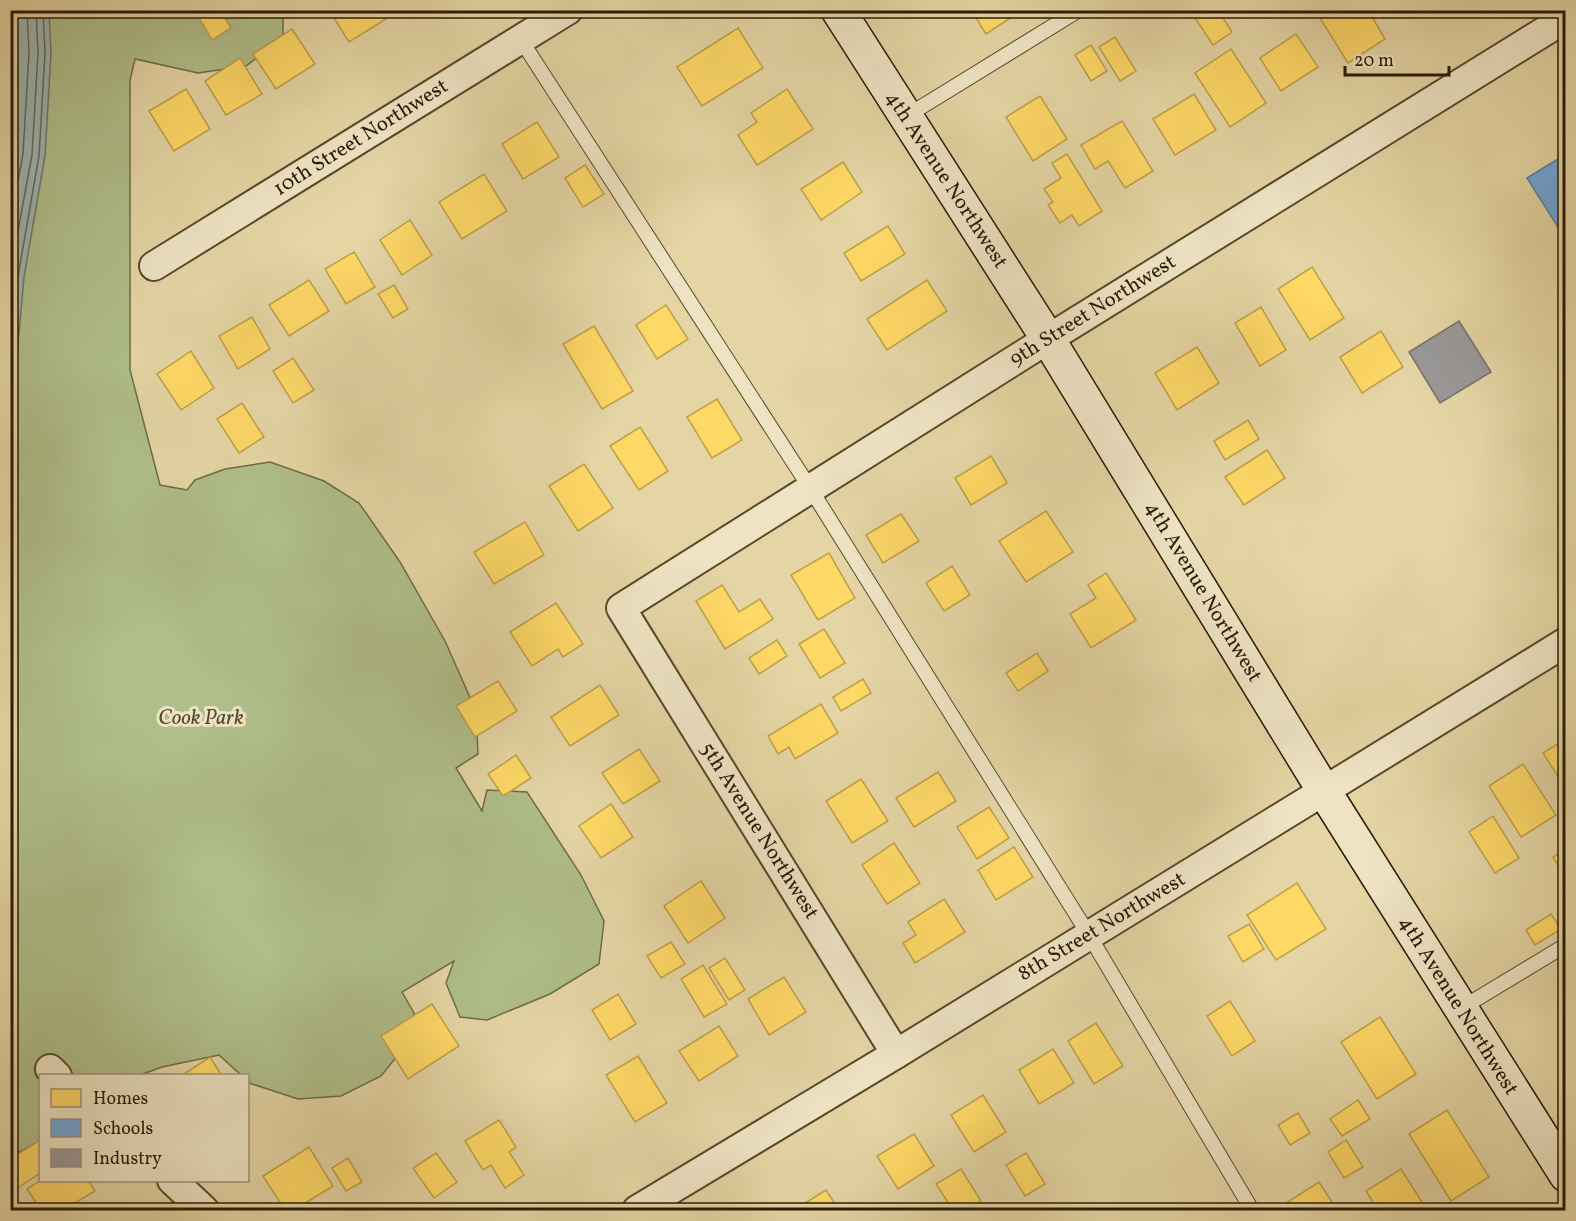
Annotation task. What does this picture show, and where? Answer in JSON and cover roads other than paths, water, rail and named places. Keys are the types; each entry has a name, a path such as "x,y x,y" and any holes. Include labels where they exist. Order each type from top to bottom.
{"main road":[{"name":"4th Avenue Northwest","path":"838,10 1047,339 1324,791 1566,1175"}],"street":[{"name":"10th Street Northwest","path":"154,266 568,10"},
{"name":"9th Street Northwest","path":"621,608 1047,339 1566,18"},
{"name":"5th Avenue Northwest","path":"621,608 896,1054"},
{"name":"8th Street Northwest","path":"637,1210 896,1054 1566,642"},
{"path":"174,1182 204,1210"}],"lane":[{"path":"905,117 1079,10"},
{"path":"521,40 810,488 1089,935 1252,1210"},
{"path":"1460,1009 1566,945"}],"water":[{"path":"11,10 49,11 51,53 45,156 24,277 11,421"}],"park label":[{"name":"Cook Park","path":"201,718"}]}
